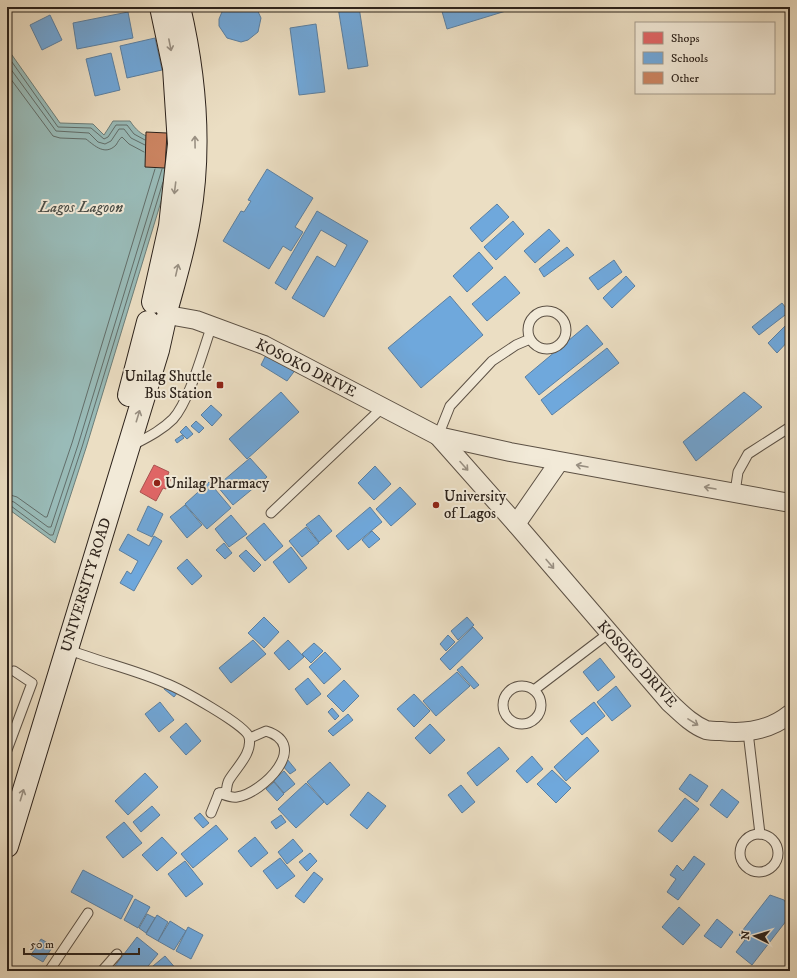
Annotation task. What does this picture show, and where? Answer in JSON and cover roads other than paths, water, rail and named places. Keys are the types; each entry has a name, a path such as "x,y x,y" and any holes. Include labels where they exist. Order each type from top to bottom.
{"main road":[{"name":"UNIVERSITY ROAD","path":"7,846 158,350 160,314 179,144 174,68 161,7"},
{"name":"UNIVERSITY ROAD","path":"7,793 62,621 127,404 160,314 189,219 195,164 194,108 188,58 179,7"}],"street":[{"name":"KOSOKO DRIVE","path":"160,314 196,320 264,344 382,408 438,436 559,462 735,492 790,503"},
{"name":"KOSOKO DRIVE","path":"438,436 669,702 690,720 706,730 748,732 781,722 790,714"},
{"path":"516,524 559,462"}],"lane":[{"path":"548,311 559,316 563,320 566,332 561,343 556,347 545,349 534,344 530,339 529,326 536,315 548,311"},
{"path":"128,447 152,435 173,418 186,397 212,325"},
{"path":"438,436 450,406 492,361 516,345 530,339"},
{"path":"271,513 382,408"},
{"path":"735,492 738,472 748,454 790,427"},
{"path":"534,690 609,633"},
{"path":"67,649 97,661 166,683 231,719 246,731 250,738 246,757 228,781 226,792 219,793"},
{"path":"7,750 32,683 14,671"},
{"path":"516,687 529,687 534,690 541,700 540,712 536,717 531,721 520,724 509,718 504,707 506,694 516,687"},
{"path":"219,793 234,797 247,793 266,781 283,760 285,746 276,736 266,731 250,738"},
{"path":"748,732 760,834"},
{"path":"211,813 219,793"},
{"path":"760,834 766,836 775,843 778,855 773,866 762,872 756,872 750,870 742,862 740,849 747,838 760,834"},
{"path":"49,971 88,913"},
{"path":"102,971 117,954"}],"water":[{"name":"Lagos Lagoon","path":"7,48 60,123 93,124 104,135 113,121 130,121 134,127 143,134 158,138 171,138 174,159 86,448 55,543 7,508"}],"place":[{"name":"Unilag Shuttle Bus Station","path":"220,385"},
{"name":"Unilag Pharmacy","path":"157,483"},
{"name":"University of Lagos","path":"436,505"}]}
